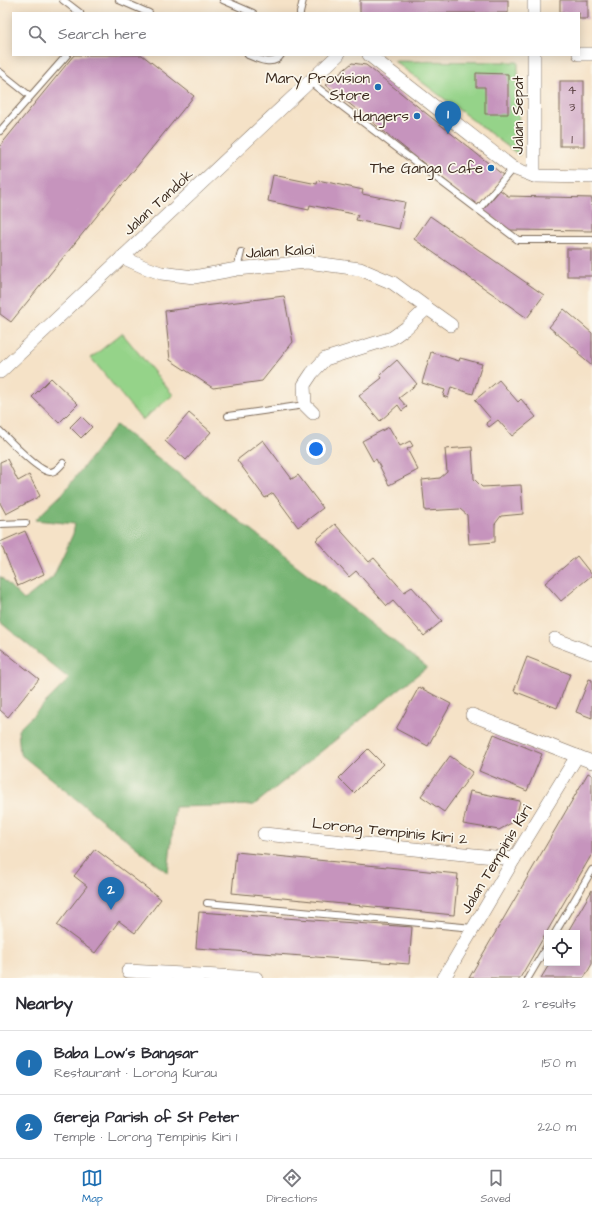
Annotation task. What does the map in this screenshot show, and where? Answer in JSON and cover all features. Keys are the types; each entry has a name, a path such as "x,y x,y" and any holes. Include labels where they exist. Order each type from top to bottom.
{"street":[{"path":"534,0 534,12"},
{"path":"580,54 592,54"},
{"name":"Jalan Tandok","path":"0,372 337,56"},
{"path":"370,56 513,168 534,176 592,176"},
{"name":"Jalan Sepat","path":"534,56 534,176"},
{"name":"Jalan Kaloi","path":"122,257 144,267 176,275 194,277 238,269 307,262 360,269 393,283 451,325"},
{"path":"309,409 304,385 312,373 325,359 392,338 406,328 426,308"},
{"path":"555,639 592,653"},
{"path":"472,716 592,762"},
{"name":"Jalan Tempinis Kiri","path":"444,978 577,756"},
{"name":"Lorong Tempinis Kiri 2","path":"264,834 514,859"},
{"path":"128,971 256,978"}],"lane":[{"path":"63,0 79,12"},
{"path":"119,0 147,12"},
{"path":"223,0 251,12"},
{"path":"300,12 303,0"},
{"path":"0,131 66,56"},
{"path":"250,56 261,61 271,61 280,56"},
{"path":"0,72 30,96"},
{"path":"310,82 518,240 592,240"},
{"path":"478,210 513,168"},
{"path":"238,269 241,252"},
{"path":"228,416 309,409"},
{"path":"0,431 38,466 49,472 56,470 63,463"},
{"path":"0,524 26,523"},
{"path":"557,930 592,870"},
{"path":"207,903 474,928"},
{"path":"528,978 544,951"}],"green space":[{"path":"394,61 518,62 519,155"},
{"path":"122,333 173,395 142,420 91,358"},
{"path":"116,425 427,667 254,805 175,807 168,873 20,754 18,730 69,679 0,622 0,576 24,600 53,577 73,534 75,524 35,520 63,493"}],"building":[{"path":"360,0 508,0 508,12 360,12"},
{"path":"560,0 588,0 588,19 580,19 580,12 560,12"},
{"path":"73,56 143,56 194,96 11,322 0,314 0,146"},
{"path":"352,63 366,65 503,175 477,206 326,85"},
{"path":"476,73 508,74 508,114 485,114 485,87 476,87"},
{"path":"560,81 584,81 584,146 560,146"},
{"path":"273,175 317,184 318,180 363,190 362,194 405,202 399,229 356,220 358,215 310,205 309,210 268,201"},
{"path":"500,190 508,196 592,198 592,231 509,230 483,210"},
{"path":"430,216 544,295 527,318 414,239"},
{"path":"567,249 592,249 592,276 567,276"},
{"path":"284,296 293,342 262,381 213,388 170,360 165,311"},
{"path":"564,309 592,333 592,366 578,354 579,352 549,327"},
{"path":"431,352 459,361 460,358 482,364 473,394 451,387 448,398 443,396 445,390 422,383"},
{"path":"397,360 417,384 399,398 407,407 402,411 398,405 380,421 359,396 382,378 380,375"},
{"path":"51,378 78,404 59,423 32,397"},
{"path":"499,380 518,402 521,399 536,417 512,436 498,420 489,427 486,423 491,419 475,400"},
{"path":"189,413 211,432 186,460 165,441"},
{"path":"81,416 92,427 81,438 70,427"},
{"path":"389,427 400,446 410,441 413,446 407,449 418,470 389,485 376,459 373,461 362,441"},
{"path":"263,440 292,479 298,475 323,508 298,527 273,493 265,498 237,460"},
{"path":"472,447 474,479 482,487 521,485 523,514 501,516 495,524 495,542 469,544 467,515 460,509 425,511 422,480 440,478 447,472 445,449"},
{"path":"7,459 18,481 29,475 40,496 6,514 0,503 0,462"},
{"path":"335,524 369,562 374,558 404,592 412,587 442,621 424,636 393,601 387,606 356,571 349,577 316,540"},
{"path":"25,531 44,574 18,586 0,542"},
{"path":"577,556 592,575 561,601 545,583"},
{"path":"0,648 39,679 8,717 0,710"},
{"path":"527,657 570,674 557,708 514,691"},
{"path":"589,679 592,680 592,718 576,712"},
{"path":"419,687 451,704 428,746 396,729"},
{"path":"494,734 542,754 527,791 479,771"},
{"path":"368,749 383,764 354,793 339,778"},
{"path":"450,756 473,772 444,812 421,796"},
{"path":"588,773 592,775 592,854 548,930 544,930 544,937 520,978 469,978"},
{"path":"470,791 520,801 515,821 499,830 463,824"},
{"path":"95,849 161,899 135,933 119,921 95,953 57,925 87,886 74,876"},
{"path":"236,852 458,874 454,915 232,893"},
{"path":"592,890 592,964 584,978 541,978 548,966 580,966 580,930 569,930"},
{"path":"199,912 412,927 409,964 196,948"}],"place":[{"name":"Mary Provision Store","path":"378,87"},
{"name":"Hangers","path":"417,116"},
{"name":"Baba Low's Bangsar","path":"448,134"},
{"name":"The Ganga Cafe","path":"491,168"},
{"name":"Gereja Parish of St Peter","path":"111,910"}]}
